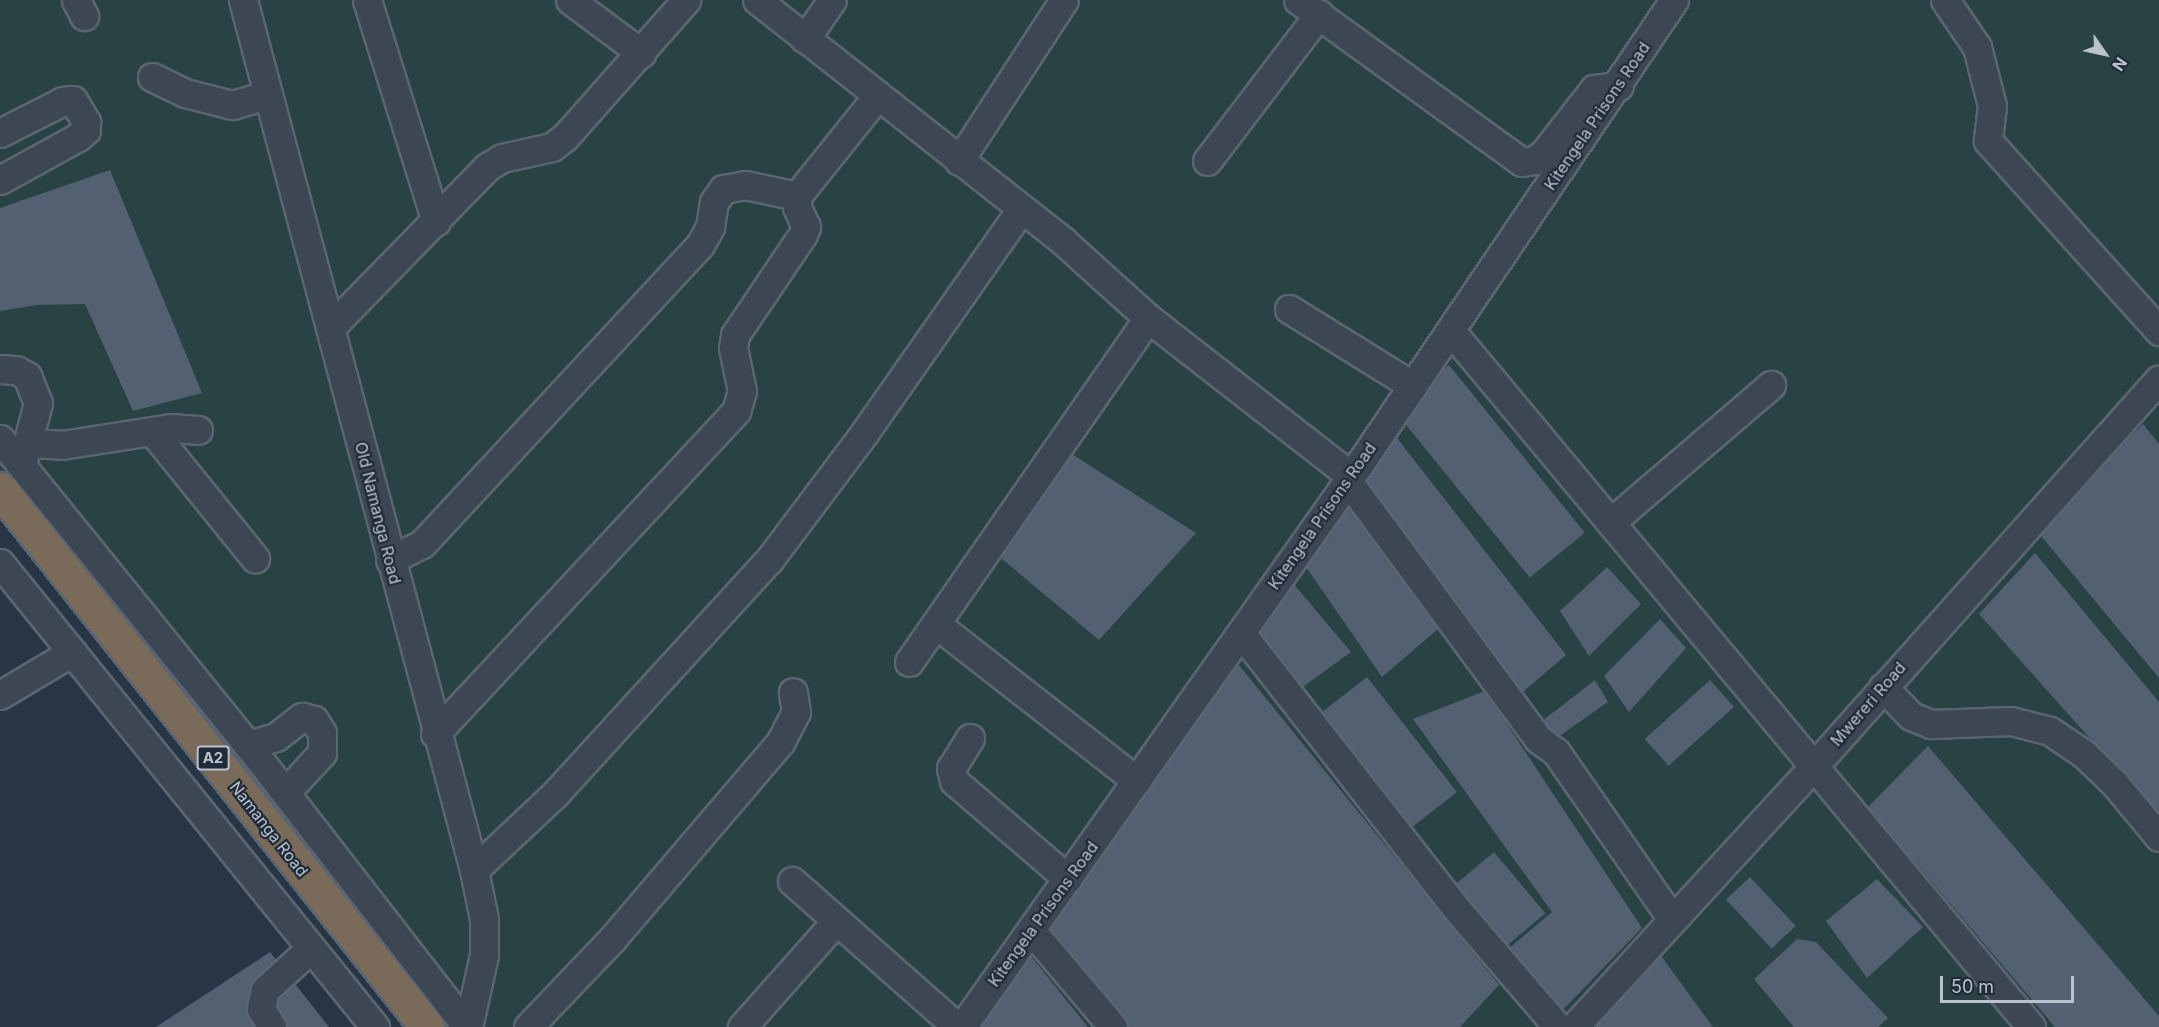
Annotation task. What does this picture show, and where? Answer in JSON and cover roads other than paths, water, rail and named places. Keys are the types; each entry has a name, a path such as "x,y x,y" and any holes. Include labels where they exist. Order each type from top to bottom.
{"highway":[{"name":"Namanga Road","path":"0,489 427,1027"}],"street":[{"name":"Old Namanga Road","path":"243,0 435,734 474,870 484,919 484,955 467,1027"},
{"path":"368,0 436,221"},
{"path":"570,0 641,53"},
{"path":"330,328 487,167 502,158 552,147 565,136 686,0"},
{"path":"757,0 1021,209 1148,318 1349,478 1538,739 1556,752 1672,919"},
{"path":"805,39 832,0"},
{"path":"959,161 1064,0"},
{"name":"Kitengela Prisons Road","path":"962,1027 1413,386 1619,86 1674,0"},
{"path":"1945,0 1977,47 1992,106 1988,141 2159,331"},
{"path":"1207,161 1308,7 1522,162 1529,162 1544,153 1594,90 1619,86"},
{"path":"152,77 185,93 232,105 268,95"},
{"path":"435,734 736,411 742,391 733,348 735,335 803,234 806,227 797,207 797,196 877,96"},
{"path":"0,133 63,101 73,100 86,122 86,130 78,137 0,180"},
{"path":"390,560 422,544 700,245 710,227 714,202 723,189 745,185 797,196"},
{"path":"474,870 556,793 769,560 866,432 1021,209"},
{"path":"1289,309 1413,386"},
{"path":"909,662 1148,318"},
{"path":"1451,331 2031,1027"},
{"path":"0,369 16,370 30,380 38,409 25,454 0,484"},
{"name":"Mwereri Road","path":"1574,1027 1814,766 2159,379"},
{"path":"1611,522 1771,385"},
{"path":"25,454 62,444 152,431 198,430"},
{"path":"152,431 255,558"},
{"path":"0,439 25,454 198,686 248,745 467,1027"},
{"path":"0,562 375,1027"},
{"path":"936,624 1137,781"},
{"path":"1241,633 1455,907 1558,1027"},
{"path":"0,695 72,652"},
{"path":"175,711 198,686"},
{"path":"1883,687 1911,716 1931,724 2011,721 2050,731 2084,754 2115,784 2159,837"},
{"path":"528,1027 613,938 781,741 796,712 793,692"},
{"path":"248,745 276,737 302,717 314,720 322,733 322,753 285,793"},
{"path":"970,738 951,768 954,781 1068,879"},
{"path":"792,882 957,1027"},
{"path":"742,1027 836,921"},
{"path":"1030,930 1113,1027"},
{"path":"272,1027 261,1009 265,990 311,948"}]}
